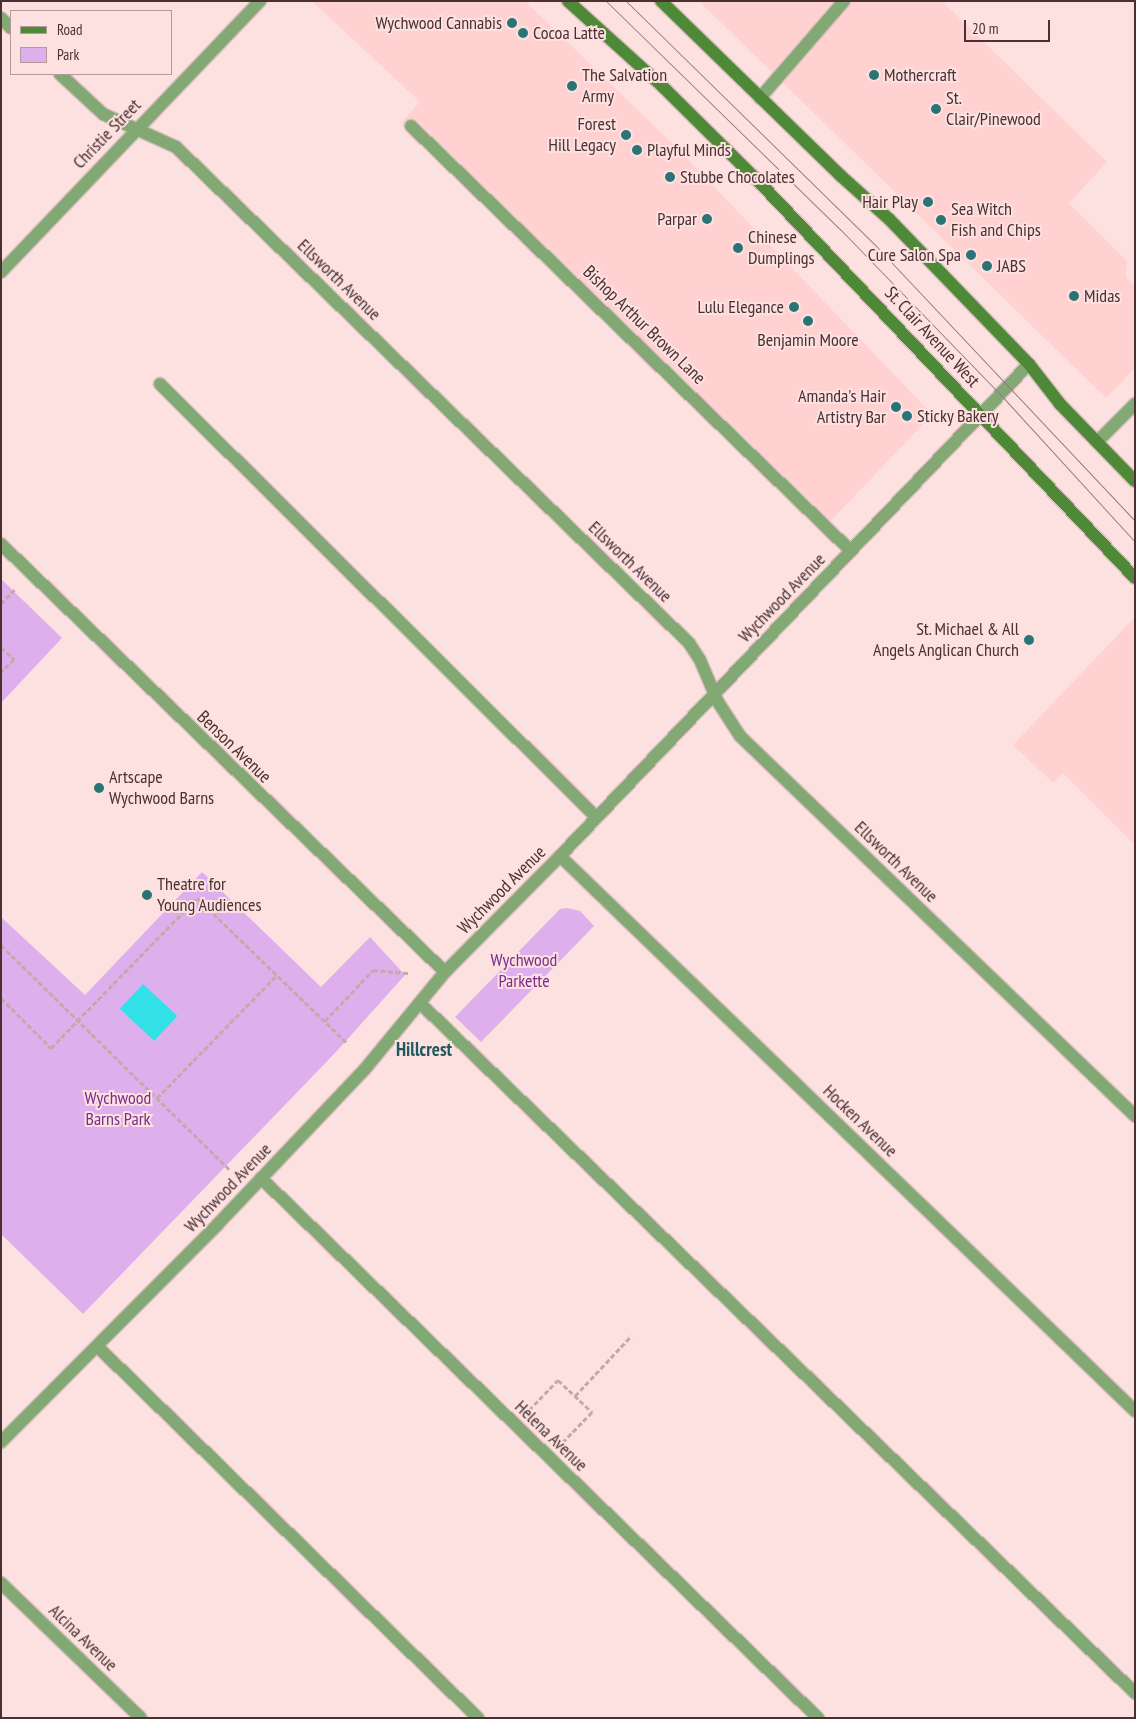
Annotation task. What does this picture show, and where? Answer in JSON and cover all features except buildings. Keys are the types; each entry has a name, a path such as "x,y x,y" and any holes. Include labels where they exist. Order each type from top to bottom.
{"main road":[{"name":"St. Clair Avenue West","path":"568,1 662,86 761,184 1135,578"},
{"path":"661,1 760,98 889,219 1029,364 1060,404 1135,481"}],"street":[{"name":"Christie Street","path":"1,272 136,128 260,1"},
{"path":"760,98 844,1"},
{"path":"1,18 10,27"},
{"name":"Ellsworth Avenue","path":"61,75 103,114 176,147 689,643 700,660 714,695 740,736 1135,1116"},
{"name":"Bishop Arthur Brown Lane","path":"411,126 851,551"},
{"name":"Wychwood Avenue","path":"1,1442 55,1385 98,1347 365,1069 445,972 560,856 979,414 1029,364"},
{"path":"160,384 596,817"},
{"path":"1097,442 1135,404"},
{"name":"Benson Avenue","path":"1,544 445,972"},
{"name":"Hocken Avenue","path":"560,856 1135,1411"},
{"path":"420,1003 1135,1693"},
{"name":"Helena Avenue","path":"261,1178 818,1718"},
{"path":"98,1347 478,1718"},
{"name":"Alcina Avenue","path":"1,1583 141,1718"}],"path":[{"path":"1,604 16,588"},
{"path":"1,647 14,659 1,672"},
{"path":"1,998 51,1048 197,898 348,1044"},
{"path":"2,948 229,1168"},
{"path":"324,1020 373,970 410,973"},
{"path":"157,1098 278,975"},
{"path":"575,1396 632,1335"},
{"path":"529,1411 558,1380 592,1412 562,1443"}],"shaded area":[{"path":"312,1 525,1 677,148 929,411 929,418 822,530 401,123 420,102"},
{"path":"699,1 942,1 1107,162 1069,203 1127,261 1126,277 1135,286 1135,368 1106,398"},
{"path":"1135,617 1135,845 1063,773 1053,783 1013,745"}],"green space":[{"path":"1,579 62,638 1,703"},
{"name":"Wychwood Barns Park","path":"202,872 321,987 370,937 405,975 335,1053 83,1314 1,1234 1,917 85,995"},
{"name":"Wychwood Parkette","path":"567,908 580,911 594,926 481,1042 455,1017 560,909"}],"water":[{"path":"143,984 177,1016 154,1041 120,1009"}],"tram line":[{"path":"606,1 840,229 999,393 1135,542"},
{"path":"626,1 876,246 1135,521"}],"place":[{"name":"Wychwood Cannabis","path":"512,23"},
{"name":"Cocoa Latte","path":"523,33"},
{"name":"Mothercraft","path":"874,75"},
{"name":"The Salvation Army","path":"572,86"},
{"name":"St. Clair/Pinewood","path":"936,109"},
{"name":"Forest Hill Legacy","path":"626,135"},
{"name":"Playful Minds","path":"637,150"},
{"name":"Stubbe Chocolates","path":"670,177"},
{"name":"Hair Play","path":"928,202"},
{"name":"Parpar","path":"707,219"},
{"name":"Sea Witch Fish and Chips","path":"941,220"},
{"name":"Chinese Dumplings","path":"738,248"},
{"name":"Cure Salon Spa","path":"971,255"},
{"name":"JABS","path":"987,266"},
{"name":"Midas","path":"1074,296"},
{"name":"Lulu Elegance","path":"794,307"},
{"name":"Benjamin Moore","path":"808,321"},
{"name":"Amanda's Hair Artistry Bar","path":"896,407"},
{"name":"Sticky Bakery","path":"907,416"},
{"name":"St. Michael & All Angels Anglican Church","path":"1029,640"},
{"name":"Artscape Wychwood Barns","path":"99,788"},
{"name":"Theatre for Young Audiences","path":"147,895"}],"district":[{"name":"Hillcrest","path":"424,1050"}]}
